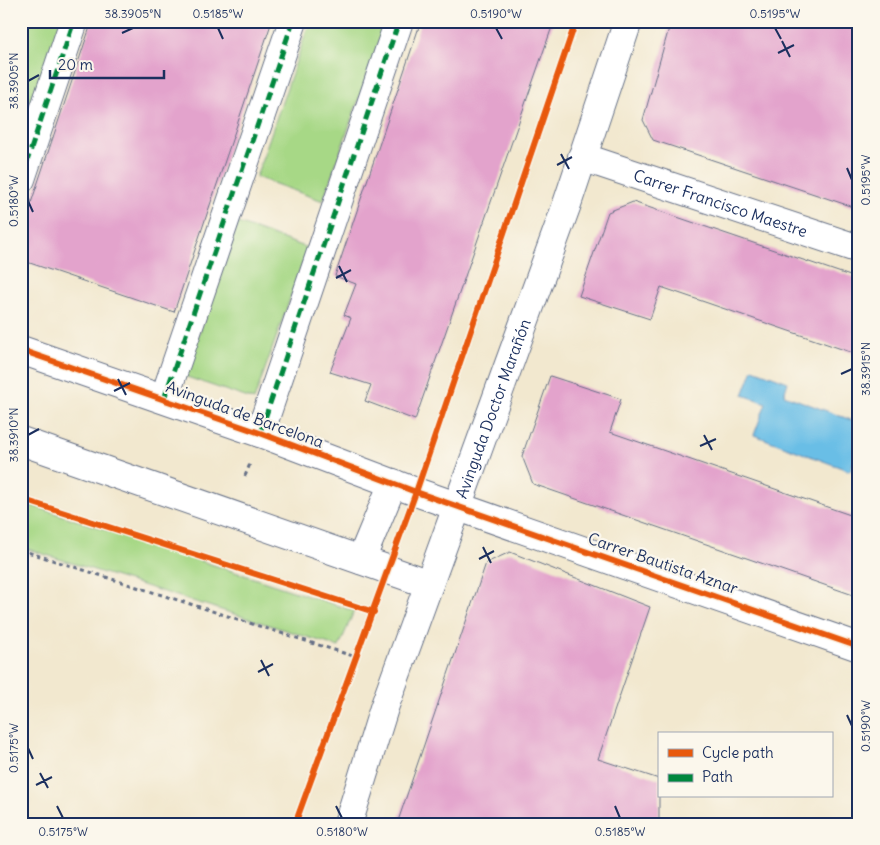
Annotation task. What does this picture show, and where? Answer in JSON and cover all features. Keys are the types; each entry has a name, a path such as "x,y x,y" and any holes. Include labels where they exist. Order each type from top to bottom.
{"street":[{"path":"21,179 74,21"},
{"path":"164,399 293,21"},
{"path":"260,433 399,21"},
{"name":"Avinguda Doctor Marañón","path":"348,824 384,708 566,207 628,21"},
{"name":"Carrer Francisco Maestre","path":"582,157 859,249"},
{"name":"Avinguda de Barcelona","path":"21,350 260,433 458,506"},
{"path":"21,441 429,584"},
{"path":"361,560 393,483"},
{"name":"Carrer Bautista Aznar","path":"458,506 859,647"}],"path":[{"path":"21,550 356,657"},
{"path":"352,666 359,648"}],"green space":[{"path":"21,21 64,21 21,147"},
{"path":"310,21 386,21 323,201 256,177"},
{"path":"238,223 308,248 254,400 184,376"},
{"path":"21,502 354,611 339,647 21,547"}],"water":[{"path":"753,369 788,382 784,395 859,423 859,449 850,471 754,435 766,403 743,395"}],"building":[{"path":"92,21 272,21 174,312 21,260 21,233"},
{"path":"421,21 554,21 415,420 365,401 371,385 330,372 351,318 344,315 356,284 335,276"},
{"path":"671,21 859,21 859,209 653,140 643,120"},
{"path":"633,202 859,279 859,355 661,287 650,319 579,296 608,212"},
{"path":"550,376 621,399 610,432 859,518 859,597 533,484 522,456"},
{"path":"510,552 650,607 598,759 658,779 659,824 397,824 486,563"}],"marked path":[{"path":"21,179 74,21"},
{"path":"164,399 293,21"},
{"path":"260,433 399,21"}],"cycle path":[{"path":"295,824 416,492 576,21"},
{"path":"21,350 260,433 416,492 859,647"},
{"path":"21,499 374,612"}]}
